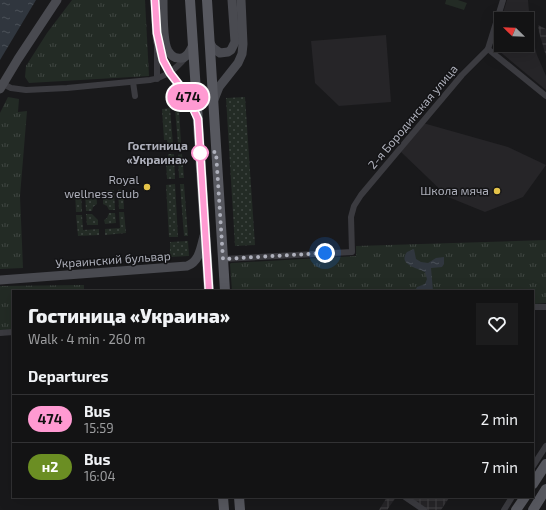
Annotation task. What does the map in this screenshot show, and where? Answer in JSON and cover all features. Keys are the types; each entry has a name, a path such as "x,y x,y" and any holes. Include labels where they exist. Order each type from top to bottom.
{"main road":[{"path":"1,87 57,0"},
{"path":"155,0 157,33 160,51 170,73 187,95 198,119"},
{"path":"163,0 166,47 168,51 174,57 182,59 186,57 193,45"},
{"path":"190,0 209,290"},
{"path":"207,0 225,290"},
{"path":"210,43 213,48 220,53 228,52 234,46 232,0"},
{"path":"213,103 219,87 238,63 242,54 241,0"},
{"name":"Украинский бульвар","path":"0,280 187,266 195,262 205,233"},
{"path":"534,482 546,464"},
{"path":"533,510 546,490"},
{"path":"223,498 224,510"},
{"path":"239,498 240,510"},
{"path":"516,510 524,498"}],"street":[{"name":"2-я Бородинская улица","path":"223,259 352,252 351,217 357,200 462,75 488,49 503,0"},
{"path":"157,33 157,79"},
{"path":"488,49 546,96"},
{"path":"1,87 26,90 157,79 170,73 186,57"},
{"path":"134,82 135,96"},
{"path":"534,307 546,307"},
{"path":"0,333 12,332"},
{"path":"534,464 546,446"},
{"path":"406,498 424,510"},
{"path":"504,510 511,498"}],"shaded area":[{"path":"507,0 528,0 529,12 503,12"},
{"path":"538,25 546,29 546,56 539,32"},
{"path":"386,35 391,102 339,106 315,83 311,41"},
{"path":"534,44 546,76 546,90 500,52 534,52"},
{"path":"423,123 508,147 546,165 523,197 485,212 448,197 401,152"},
{"path":"386,498 395,498 387,510 379,510"},
{"path":"409,498 449,498 441,510 427,510"}],"green space":[{"path":"72,0 145,0 149,76 29,83 25,77 26,66 47,33"},
{"path":"446,0 458,0 467,3 464,10 445,4"},
{"path":"8,97 19,99 18,112 27,111 20,196 23,268 0,269 0,113"},
{"path":"245,97 255,245 235,246 226,98"},
{"path":"170,108 173,145 168,145 167,140 164,140 162,109"},
{"path":"179,108 181,144 178,144 175,109"},
{"path":"168,154 174,154 175,179 167,179 166,162 168,159"},
{"path":"182,154 184,178 179,178 178,155"},
{"path":"175,184 178,237 169,237 166,185"},
{"path":"180,184 184,184 188,236 184,236"},
{"path":"123,189 124,209 119,209 118,190"},
{"path":"114,190 115,210 109,210 107,206 103,204 103,191"},
{"path":"96,191 97,204 93,207 92,211 86,211 85,192"},
{"path":"75,192 81,192 82,212 76,212"},
{"path":"119,212 124,212 126,233 105,235 105,229 120,228"},
{"path":"109,213 115,213 116,223 105,224 104,220 107,218"},
{"path":"86,214 92,214 98,220 98,225 87,225"},
{"path":"76,215 82,215 83,230 99,229 99,235 78,236"},
{"path":"546,240 546,303 534,304 534,290 232,290 231,263 356,256 356,246"},
{"path":"188,241 189,256 170,257 170,242"},
{"path":"84,285 84,290 12,290 12,328 11,330 0,330 0,286"}],"water":[{"path":"0,0 36,0 0,60"},
{"path":"414,249 416,259 421,262 428,263 436,258 444,257 444,264 442,267 431,268 433,290 416,290 417,287 425,284 427,279 425,272 407,263 405,256 407,252"}],"bus line":[{"name":"474","path":"155,0 157,33 163,60 170,73 187,95 198,119 209,290"}],"place":[{"name":"Гостиница «Украина»","path":"200,153"},
{"name":"Royal wellness club","path":"147,187"},
{"name":"Школа мяча","path":"497,191"}],"route":[{"path":"200,153 216,152 223,259 325,253"}]}
